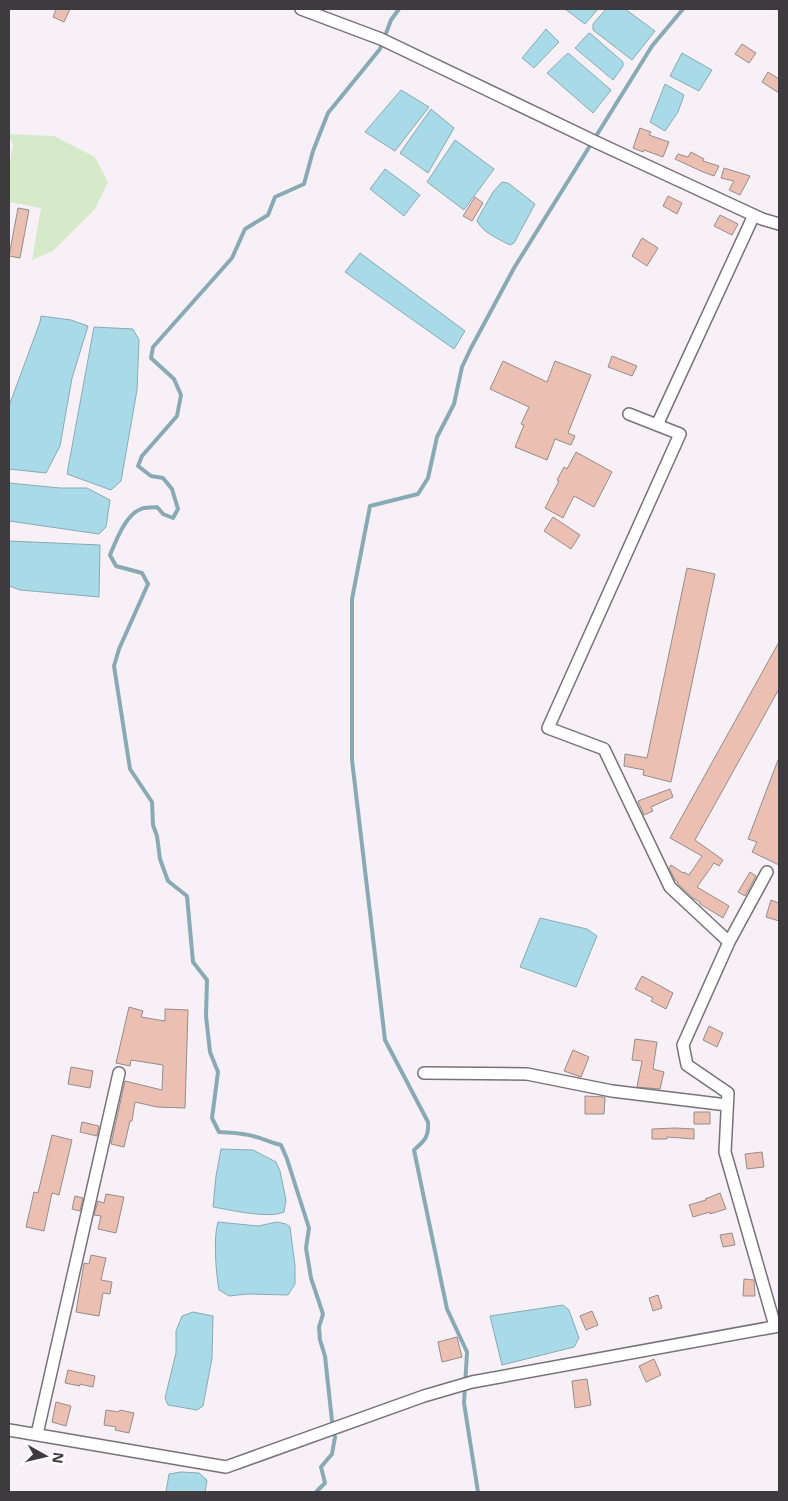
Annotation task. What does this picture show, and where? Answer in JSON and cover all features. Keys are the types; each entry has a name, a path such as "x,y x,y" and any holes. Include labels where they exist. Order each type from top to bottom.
{"street":[{"path":"301,9 386,42 587,138 754,215 779,224"},
{"path":"656,425 754,215"},
{"path":"629,414 680,434 548,728 604,749 670,887 729,942"},
{"path":"9,1430 226,1467 424,1396 472,1382 777,1326 725,1152 728,1094 687,1065 683,1045 729,942 766,872"},
{"path":"37,1434 119,1073"},
{"path":"424,1073 528,1074 612,1091 727,1105"}],"green space":[{"path":"9,134 54,136 95,157 108,182 95,209 53,251 32,260 41,208 9,202 9,168 13,144"}],"water":[{"path":"565,9 598,9 585,24"},
{"path":"606,9 625,9 655,31 632,60 593,30 593,24"},
{"path":"546,29 559,42 534,68 522,58"},
{"path":"589,33 623,62 623,66 613,80 575,48"},
{"path":"568,53 611,90 593,113 547,73"},
{"path":"682,53 712,70 699,91 670,76"},
{"path":"665,84 684,95 678,112 665,131 650,122"},
{"path":"401,90 429,107 395,151 365,132"},
{"path":"431,109 454,128 428,173 400,153"},
{"path":"455,140 494,169 464,210 427,182"},
{"path":"385,169 420,195 404,216 370,189"},
{"path":"502,182 508,183 535,204 514,243 510,245 482,228 477,220 493,192"},
{"path":"360,253 465,331 454,349 345,272"},
{"path":"41,316 71,320 88,326 72,378 60,446 46,473 9,469 9,406"},
{"path":"94,327 133,329 139,340 137,390 121,481 111,490 67,474"},
{"path":"9,483 60,488 87,488 110,500 106,527 99,534 9,521"},
{"path":"9,541 100,545 99,597 20,590 9,586"},
{"path":"540,918 587,929 597,936 576,987 520,967"},
{"path":"221,1149 253,1150 276,1162 280,1171 286,1200 284,1212 269,1215 213,1207"},
{"path":"218,1222 258,1226 277,1222 290,1227 295,1266 295,1284 288,1295 248,1294 229,1296 219,1290 215,1246"},
{"path":"563,1305 569,1310 579,1338 574,1347 502,1365 490,1316"},
{"path":"193,1312 213,1316 212,1358 203,1406 197,1410 168,1405 165,1398 176,1353 176,1331 182,1316"},
{"path":"181,1472 199,1473 207,1480 205,1492 166,1492 169,1474"}],"building":[{"path":"56,9 70,9 64,22 53,17"},
{"path":"742,44 756,53 749,63 735,54"},
{"path":"768,72 779,79 779,93 762,82"},
{"path":"640,128 651,132 649,135 669,142 663,157 633,148"},
{"path":"691,152 704,159 703,161 719,166 714,176 675,159 678,154 688,157"},
{"path":"724,168 750,176 740,195 729,190 734,181 721,178"},
{"path":"668,196 682,203 677,214 663,206"},
{"path":"475,197 483,203 472,221 463,216"},
{"path":"18,208 29,210 20,258 9,256"},
{"path":"720,215 738,224 732,235 714,226"},
{"path":"642,238 658,248 647,266 632,256"},
{"path":"612,356 637,366 632,376 608,367"},
{"path":"503,361 547,382 555,361 591,375 568,433 575,436 571,445 555,439 547,460 515,447 524,425 521,424 529,407 490,389"},
{"path":"576,452 612,472 594,507 574,496 563,518 545,508 564,467 567,469"},
{"path":"553,517 580,535 571,549 544,531"},
{"path":"687,568 715,574 671,782 643,775 644,770 624,766 625,754 647,758"},
{"path":"779,642 779,689 695,840 723,860 719,866 714,863 697,887 729,906 723,918 700,904 675,880 669,868 671,865 689,875 702,856 670,838"},
{"path":"778,760 779,865 752,852 757,842 748,839"},
{"path":"670,789 673,797 651,807 653,811 644,815 638,801"},
{"path":"750,872 756,876 745,896 738,892"},
{"path":"771,900 779,903 779,921 766,917"},
{"path":"642,976 673,993 666,1009 651,1001 653,998 635,989"},
{"path":"129,1007 143,1011 141,1017 165,1021 165,1009 188,1010 185,1108 157,1107 135,1102 132,1121 130,1121 124,1147 111,1144 125,1081 162,1090 163,1065 131,1060 130,1066 116,1063"},
{"path":"709,1026 723,1033 717,1047 703,1040"},
{"path":"635,1039 657,1042 653,1069 664,1072 660,1089 637,1087 642,1061 632,1060"},
{"path":"573,1050 589,1057 581,1077 564,1071"},
{"path":"71,1067 93,1071 90,1088 68,1084"},
{"path":"585,1096 605,1097 604,1114 585,1114"},
{"path":"694,1112 710,1112 710,1124 694,1124"},
{"path":"82,1122 99,1126 97,1136 80,1132"},
{"path":"652,1129 694,1129 694,1139 667,1137 667,1139 652,1139"},
{"path":"52,1135 72,1140 59,1195 52,1193 44,1231 26,1227 34,1192 38,1193"},
{"path":"762,1152 764,1167 747,1169 745,1154"},
{"path":"720,1193 726,1209 693,1217 689,1205"},
{"path":"106,1194 124,1197 116,1233 98,1229 101,1216 94,1215 98,1201 104,1203"},
{"path":"75,1196 83,1198 80,1211 72,1209"},
{"path":"732,1233 735,1245 723,1247 720,1235"},
{"path":"91,1255 106,1258 101,1280 112,1282 110,1294 103,1293 99,1316 76,1312 84,1263 89,1264"},
{"path":"744,1279 754,1280 755,1296 743,1296"},
{"path":"658,1295 662,1308 653,1311 649,1298"},
{"path":"592,1311 598,1325 586,1330 580,1316"},
{"path":"457,1337 462,1357 442,1362 438,1342"},
{"path":"654,1359 661,1375 646,1382 639,1366"},
{"path":"68,1370 95,1376 93,1387 65,1383"},
{"path":"587,1379 591,1405 575,1408 572,1381"},
{"path":"56,1402 71,1406 66,1426 52,1422"},
{"path":"106,1410 134,1413 129,1433 115,1430 116,1427 104,1425"}],"waterway":[{"path":"332,1421 325,1356 320,1340 319,1327 323,1314 311,1278 306,1248 309,1228 287,1159 281,1145 249,1135 219,1132 212,1118 218,1072 210,1052 206,1016 207,980 193,962 187,896 168,881 160,859 157,836 153,825 152,802 130,769 114,666 119,649 148,584 142,573 116,566 110,555 126,522 135,512 143,508 157,507 163,514 173,518 178,509 172,489 163,478 151,476 138,466 142,456 177,416 181,395 174,379 151,358 153,347 232,258 245,229 268,215 275,197 304,184 313,151 328,113 380,49 391,20 399,9"},
{"path":"478,1492 464,1403 467,1352 447,1309 414,1150 426,1138 428,1122 385,1040 352,760 352,599 370,506 418,494 428,478 437,437 454,404 462,367 514,268 652,46 683,9"},
{"path":"316,1492 325,1483 321,1467 332,1454 335,1437"}]}
